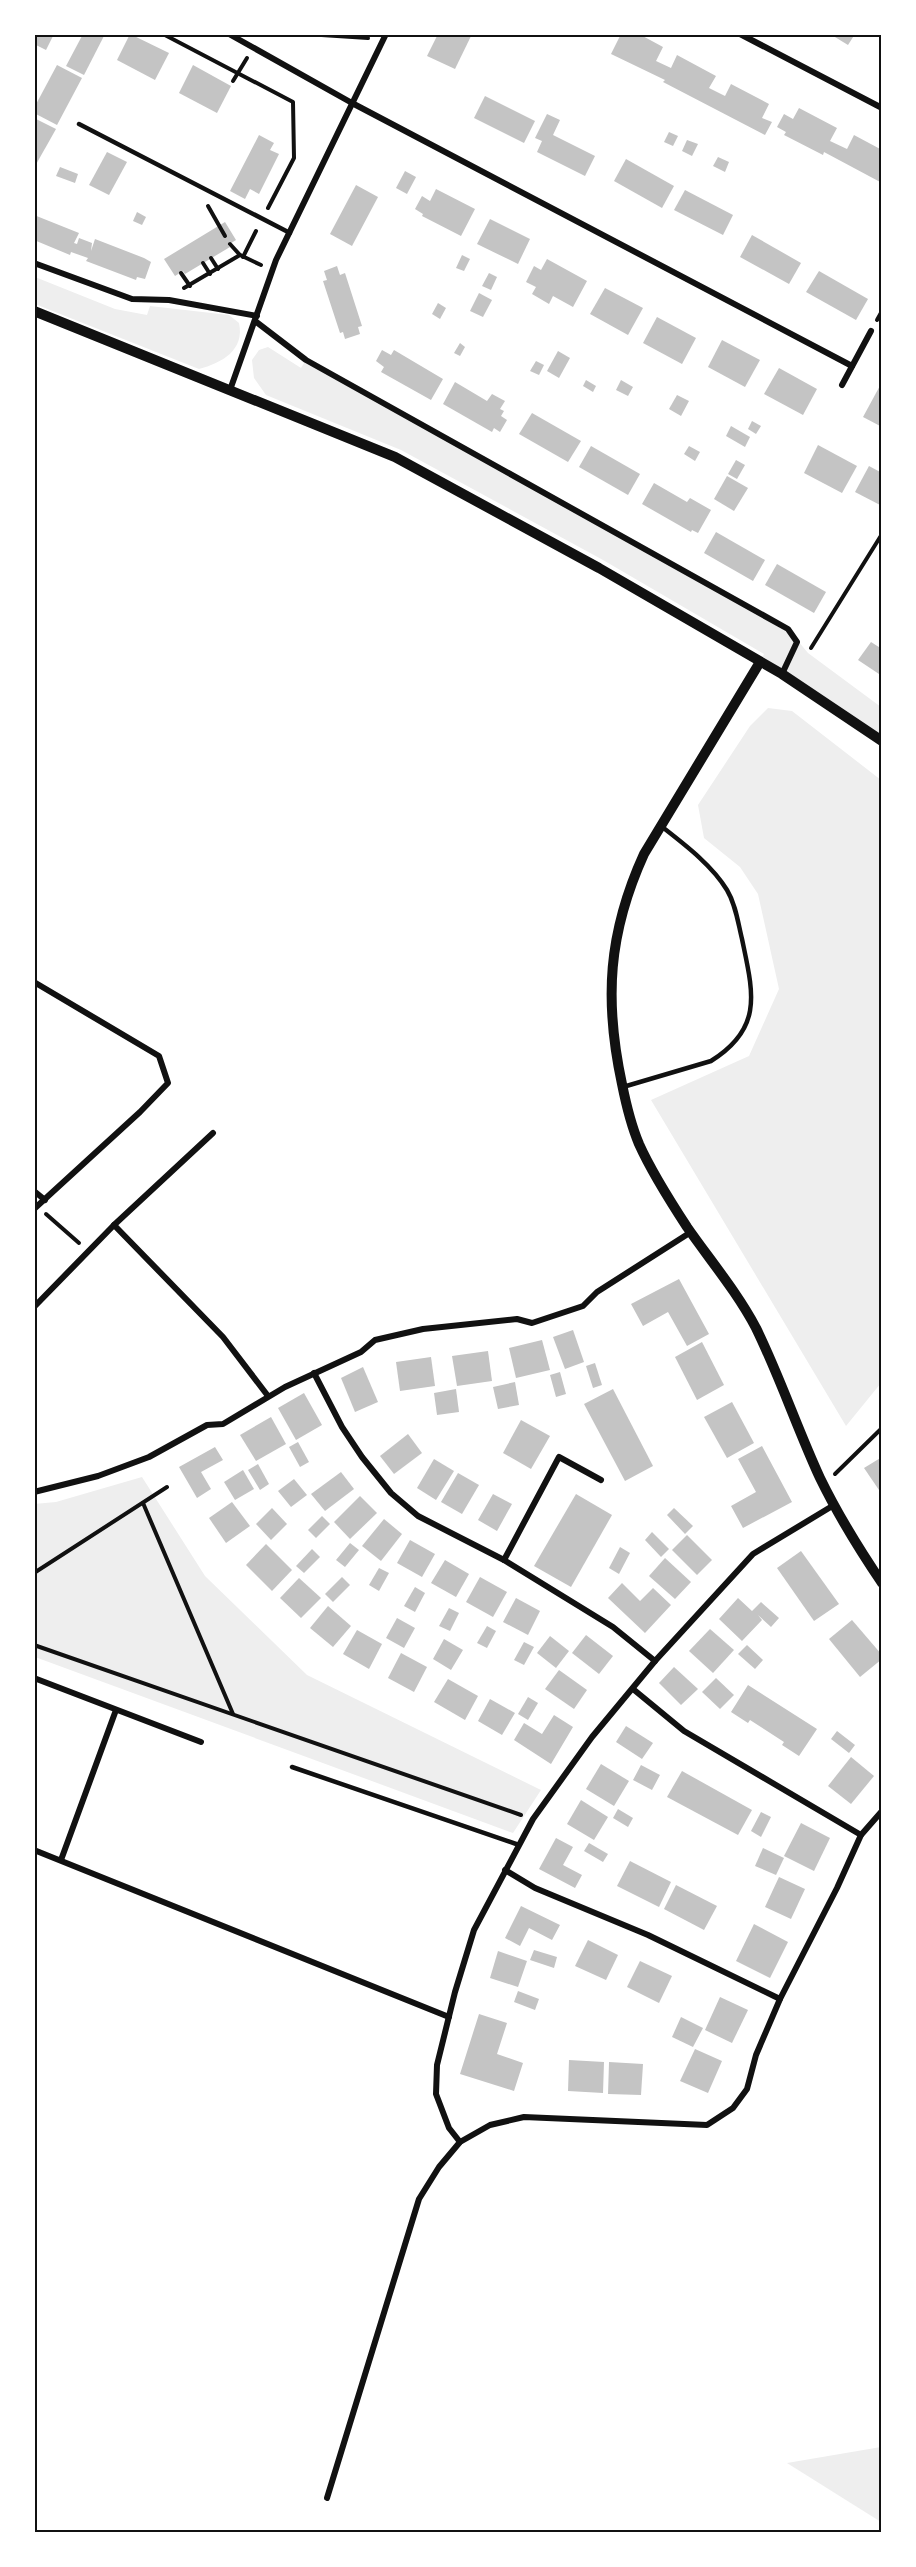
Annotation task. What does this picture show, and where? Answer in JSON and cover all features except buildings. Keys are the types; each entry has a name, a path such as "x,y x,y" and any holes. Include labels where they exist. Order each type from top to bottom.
{"street":[{"path":"229,34 352,103 852,366"},
{"path":"740,34 882,108"},
{"path":"230,390 273,270 386,36"},
{"path":"34,263 132,299 169,300 256,318 306,360 788,629 797,642 782,674"},
{"path":"34,311 395,457 599,568 782,674 882,741"},
{"path":"842,385 871,331"},
{"path":"760,662 661,826 631,881 615,946 610,991 611,1028 631,1121 639,1145 691,1232 741,1302 755,1326 782,1382 824,1486 846,1528 882,1583"},
{"path":"34,982 159,1056 168,1083 140,1112 36,1207"},
{"path":"34,1307 114,1225 213,1132"},
{"path":"34,1191 45,1200"},
{"path":"114,1225 223,1337 268,1396"},
{"path":"34,1492 98,1476 149,1457 207,1425 223,1424 268,1396 361,1352 375,1340 402,1332 517,1318 532,1323 583,1306 597,1292 691,1232"},
{"path":"314,1373 342,1427 362,1457 391,1493 418,1516 504,1560 613,1627 655,1661"},
{"path":"504,1560 559,1457 601,1480"},
{"path":"460,2142 448,2128 436,2094 437,2065 474,1930 533,1819 592,1737 655,1661 753,1554 834,1505"},
{"path":"34,1678 201,1742"},
{"path":"633,1689 684,1731 861,1835"},
{"path":"61,1860 116,1710"},
{"path":"327,2498 419,2199 439,2167 460,2142 490,2125 524,2118 707,2125 733,2109 747,2089 756,2055 780,1999 837,1888 861,1835 882,1811"},
{"path":"34,1850 449,2017"},
{"path":"505,1870 535,1888 648,1935 780,1999"}],"lane":[{"path":"79,124 290,233"},
{"path":"623,1087 711,1061 724,1053 741,1036 752,1009 752,991 744,950 736,912 728,890 704,864 661,826"},
{"path":"292,1767 519,1845"}],"path":[{"path":"163,34 293,102 294,158 241,256 190,286 177,289"},
{"path":"306,34 386,36"},
{"path":"208,206 225,236"},
{"path":"230,244 241,256 273,270"},
{"path":"211,258 218,269"},
{"path":"203,263 210,274"},
{"path":"182,273 190,286"},
{"path":"797,642 808,653 882,534"},
{"path":"36,1207 88,1251"},
{"path":"824,1486 882,1428"},
{"path":"34,1573 167,1487"},
{"path":"142,1503 233,1715"},
{"path":"34,1646 533,1819"}],"shaded area":[{"path":"35,277 115,309 147,315 150,306 229,315 239,323 239,341 230,354 223,359 199,369 35,304"},
{"path":"268,347 301,368 306,360 788,629 808,653 881,707 881,741 760,662 764,654 603,560 401,450 266,395 254,378 252,360 259,350"},
{"path":"768,708 792,711 881,780 881,1383 846,1426 651,1100 749,1056 779,989 758,894 740,867 704,838 698,805 750,726"},
{"path":"142,1477 205,1576 307,1675 541,1790 513,1833 35,1657 34,1504 56,1502"},
{"path":"881,2447 881,2522 787,2463"}]}
